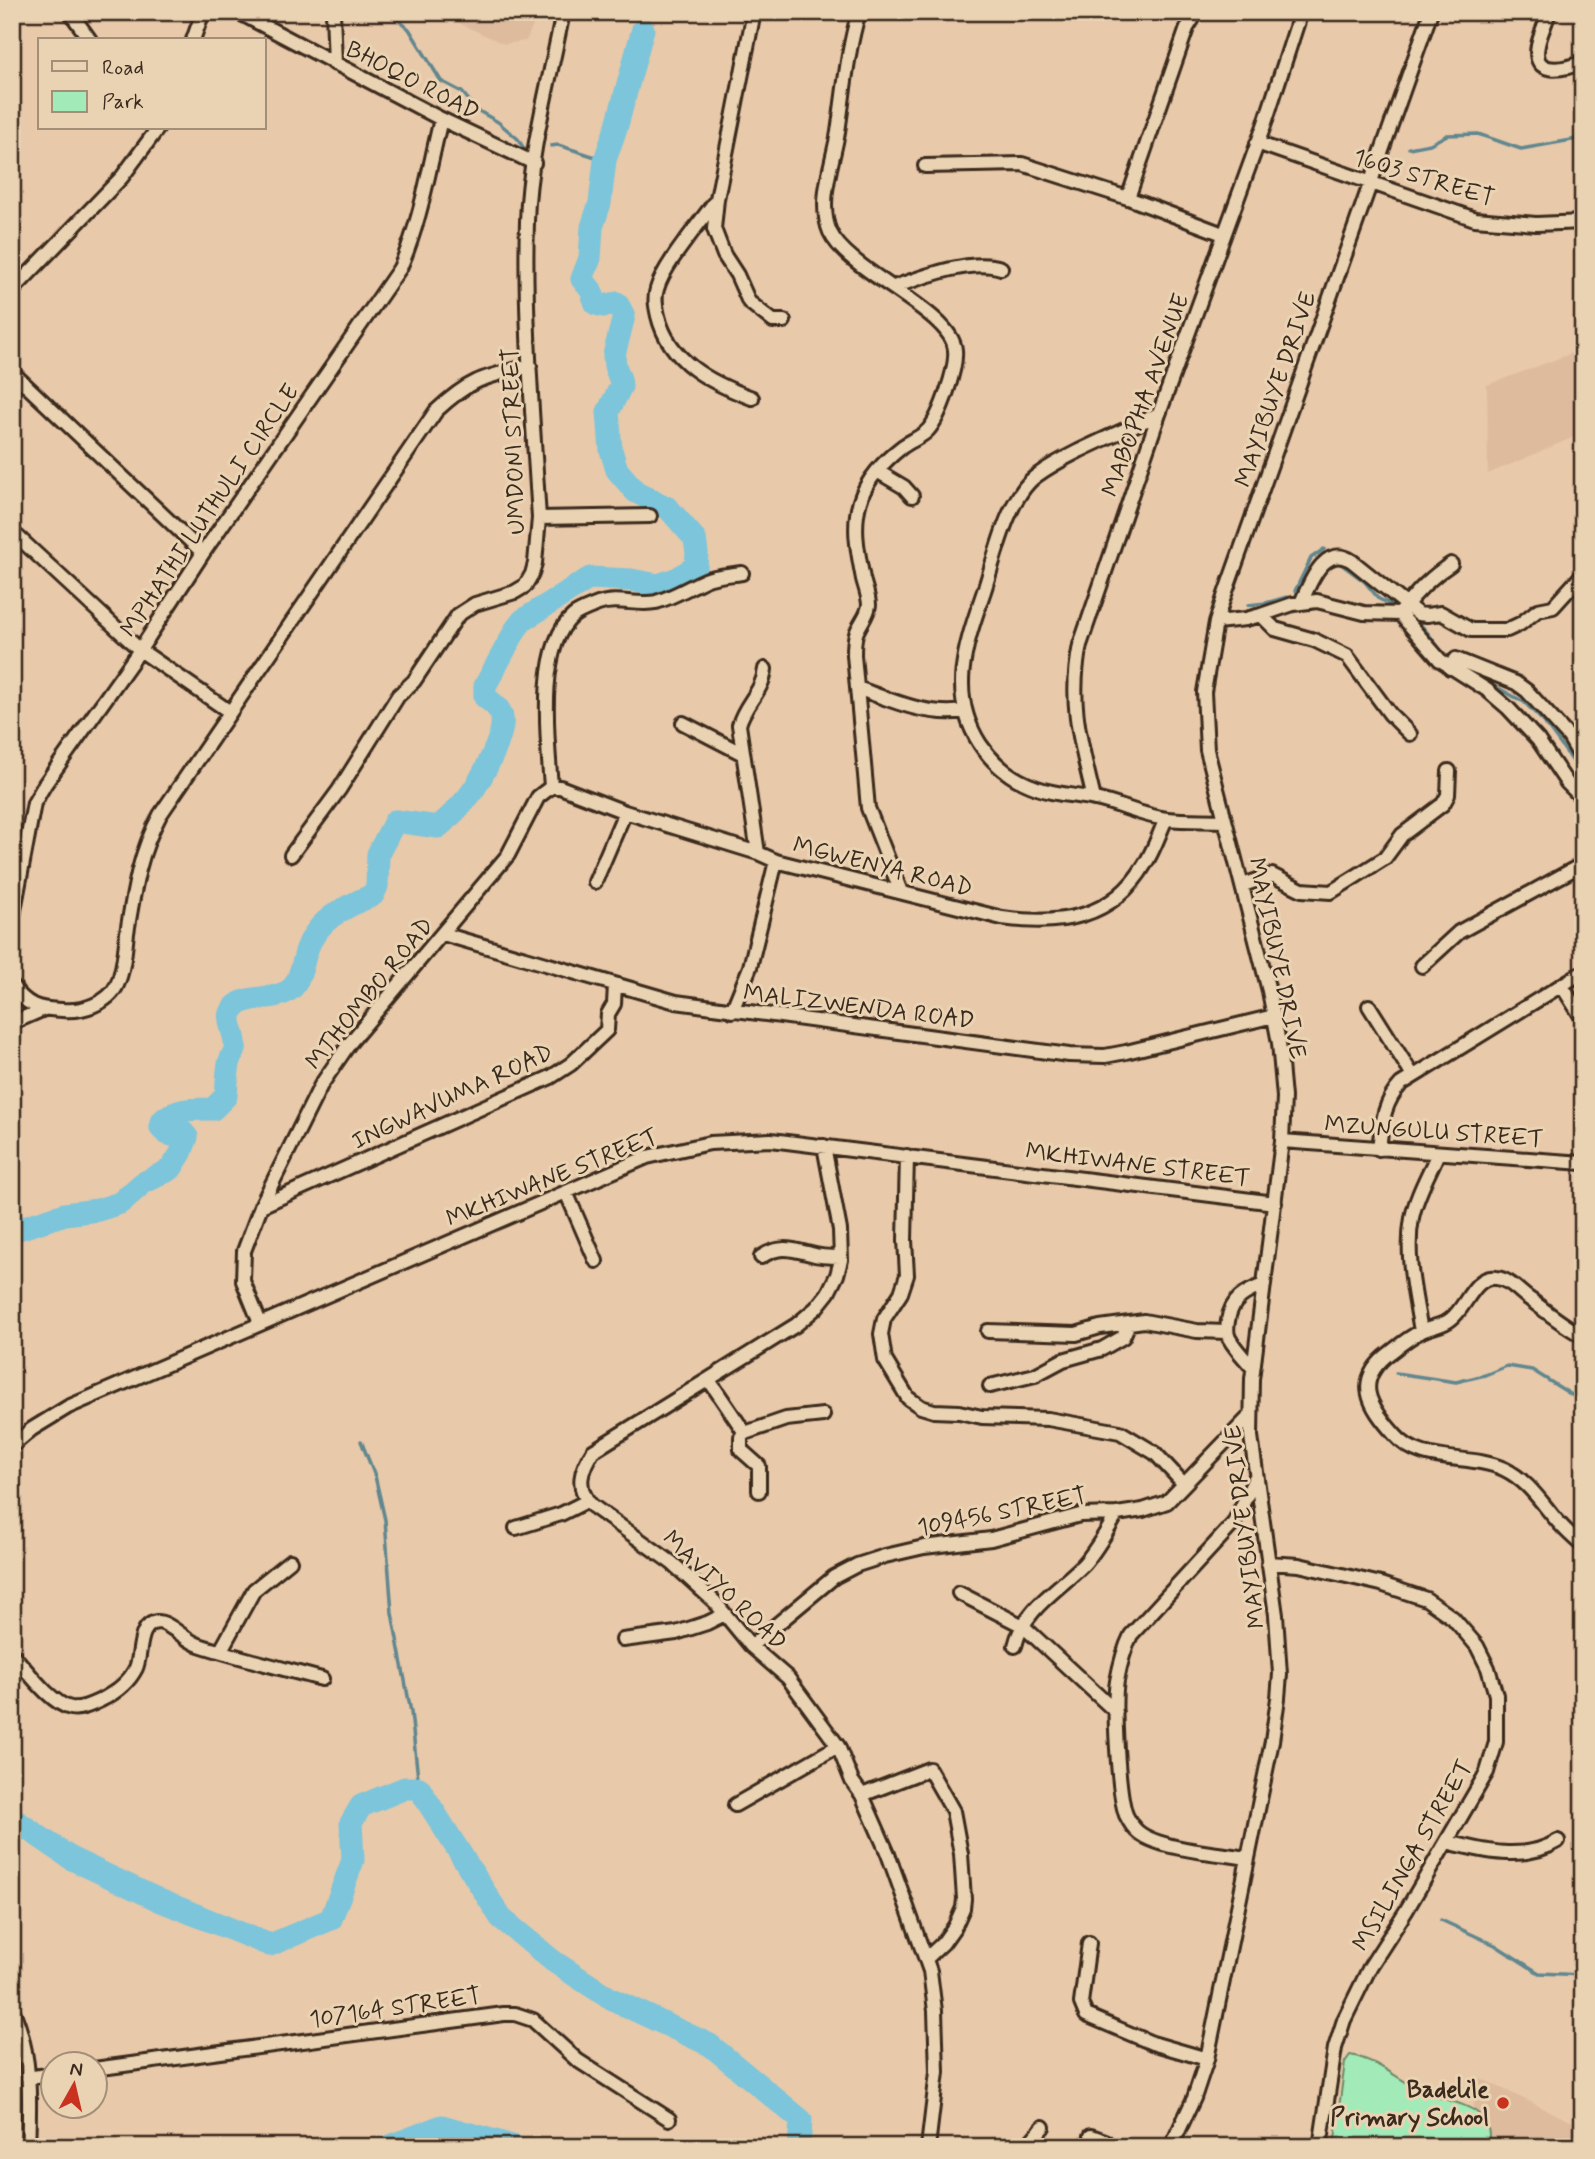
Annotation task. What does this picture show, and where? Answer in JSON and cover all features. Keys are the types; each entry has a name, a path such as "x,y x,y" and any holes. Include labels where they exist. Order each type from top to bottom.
{"street":[{"path":"69,12 88,38"},
{"path":"194,38 203,12"},
{"name":"BHOQO ROAD","path":"237,12 441,119 534,163"},
{"path":"333,12 335,64"},
{"name":"UMDONI STREET","path":"291,855 339,790 398,696 414,681 458,615 475,604 515,592 525,586 532,574 540,518 530,366 527,220 534,163 563,12"},
{"path":"754,12 717,199 714,229 724,255 749,302 773,321 784,321"},
{"path":"859,12 847,63 829,177 826,218 829,230 844,251 894,287 947,333 953,342 955,358 949,385 932,426 901,447 877,471 860,499 856,516 855,538 869,605 855,637 855,673 868,808 901,892"},
{"path":"1128,198 1187,28 1197,12"},
{"name":"MAYIBUYE DRIVE","path":"1171,2147 1194,2098 1207,2059 1272,1741 1278,1698 1279,1647 1255,1477 1251,1415 1253,1368 1282,1141 1283,1075 1274,1016 1207,750 1204,692 1216,622 1431,12"},
{"path":"1549,12 1537,47 1543,65 1549,69 1565,69 1583,62"},
{"name":"MABOPHA AVENUE","path":"1094,799 1078,731 1074,690 1080,645 1257,144 1298,13"},
{"name":"MPHATHI LUTHULI CIRCLE","path":"12,921 34,803 400,268 409,248 441,119"},
{"path":"12,291 122,177 156,130"},
{"name":"1603 STREET","path":"1257,144 1475,219 1536,224 1583,222"},
{"path":"925,166 1022,164 1128,198 1223,234"},
{"path":"717,199 665,272 655,294 656,308 661,330 677,355 712,382 752,398"},
{"path":"894,287 924,276 979,265 1001,268"},
{"path":"12,986 23,1001 44,1009 67,1011 104,1001 116,987 138,866 146,840 160,815 436,411 458,390 481,377 530,366"},
{"path":"12,372 203,553"},
{"path":"1160,414 1087,447 1035,477 1024,489 1010,512 972,627 962,681 964,711 971,729 986,753 1015,779 1038,789 1094,799 1166,819 1225,821"},
{"path":"877,471 904,487 912,496"},
{"path":"540,518 650,516"},
{"path":"18,537 140,650 230,712"},
{"path":"1301,603 1317,570 1330,558 1340,556 1352,561 1403,610 1433,654 1453,663 1516,682 1569,737 1583,761"},
{"path":"1403,610 1414,593 1421,590 1441,568 1451,564"},
{"path":"551,787 547,748 547,690 550,666 558,640 573,616 600,603 655,602 680,594 707,579 742,573"},
{"path":"1216,622 1246,619 1301,603 1321,601 1364,613 1403,610 1423,615 1439,612 1472,629 1499,630 1515,627 1538,610 1553,607 1583,574"},
{"path":"1261,615 1275,629 1314,640 1347,656 1390,714 1410,734"},
{"path":"1453,663 1508,708 1538,740 1567,783 1583,799"},
{"path":"758,853 739,736 741,718 760,689 765,669"},
{"path":"857,688 926,710 945,713 964,711"},
{"path":"683,723 743,754"},
{"path":"1243,886 1272,875 1298,889 1331,892 1385,858 1402,835 1443,804 1448,795 1449,771"},
{"name":"MGWENYA ROAD","path":"551,787 560,787 625,812 776,861 1002,918 1026,921 1068,919 1090,914 1119,896 1145,864 1166,819"},
{"name":"MTHOMBO ROAD","path":"260,1323 243,1281 243,1251 261,1206 332,1066 508,855 538,797 551,787"},
{"path":"594,882 625,812"},
{"path":"732,1011 750,967 776,861"},
{"path":"1422,966 1459,932 1583,864"},
{"name":"MALIZWENDA ROAD","path":"443,934 676,1002 1088,1056 1126,1052 1274,1016"},
{"path":"1379,1149 1382,1116 1389,1099 1401,1084 1583,972"},
{"name":"INGWAVUMA ROAD","path":"261,1206 551,1077 571,1064 607,1030 608,1014 614,1003 615,985"},
{"path":"1562,986 1583,1018"},
{"path":"1369,1006 1413,1076"},
{"path":"12,1023 44,1009"},
{"name":"MKHIWANE STREET","path":"12,1446 32,1429 68,1407 260,1323 648,1157 710,1143 771,1140 1275,1203"},
{"name":"MZUNGULU STREET","path":"1282,1141 1583,1163"},
{"path":"516,1528 561,1514 587,1501 581,1490 581,1474 593,1451 796,1325 816,1308 837,1275 841,1257 840,1230 824,1146"},
{"path":"1421,1331 1411,1267 1410,1231 1415,1206 1438,1153"},
{"path":"907,1156 907,1275 901,1293 884,1319 881,1334 885,1360 902,1391 921,1407 934,1410 982,1417 1048,1419 1120,1432 1155,1453 1184,1484"},
{"path":"566,1192 596,1261"},
{"path":"761,1257 776,1249 790,1248 814,1255 841,1257"},
{"path":"1583,1336 1564,1326 1549,1311 1510,1284 1493,1277 1478,1285 1449,1321 1421,1331 1387,1355 1370,1375 1368,1395 1383,1421 1400,1441 1418,1452 1490,1464 1519,1477 1583,1546"},
{"path":"1253,1368 1227,1332 1231,1307 1238,1297 1264,1285"},
{"path":"988,1331 1076,1334 1100,1327 1149,1321 1197,1331 1227,1332"},
{"path":"990,1386 1035,1375 1063,1360 1102,1349 1123,1337 1129,1323"},
{"path":"709,1380 745,1433"},
{"path":"759,1491 759,1466 741,1450 741,1437 745,1433 786,1419 823,1415"},
{"name":"109456 STREET","path":"751,1646 834,1577 857,1565 912,1550 991,1539 1080,1515 1117,1514 1143,1510 1167,1502 1251,1415"},
{"path":"1247,1858 1159,1844 1138,1832 1126,1814 1122,1798 1116,1683 1125,1647 1131,1635 1234,1523 1255,1477"},
{"name":"MAVIYO ROAD","path":"587,1501 672,1563 725,1614 751,1646 788,1678 838,1746 888,1854 927,1958 935,2011 937,2072 928,2147"},
{"path":"1015,1646 1031,1613 1084,1563 1117,1514"},
{"path":"221,1650 254,1590 290,1561"},
{"name":"MSILINGA STREET","path":"1268,1563 1300,1565 1381,1584 1426,1599 1453,1618 1476,1646 1488,1668 1496,1695 1496,1742 1487,1772 1370,1967 1344,2020 1333,2058 1320,2147"},
{"path":"959,1593 1023,1626 1116,1712"},
{"path":"624,1640 676,1633 725,1614"},
{"path":"12,1654 50,1695 71,1708 89,1705 108,1697 125,1684 139,1661 144,1633 157,1622 166,1624 197,1644 322,1679"},
{"path":"736,1805 838,1746"},
{"path":"862,1795 929,1769 953,1811 961,1854 962,1908 948,1937 927,1958"},
{"path":"1447,1842 1483,1852 1503,1854 1541,1849 1558,1841"},
{"path":"1089,1943 1081,2003 1086,2015 1152,2043 1207,2059"},
{"path":"12,2009 26,2054 28,2147"},
{"name":"107164 STREET","path":"108,2067 515,2014 533,2020 576,2060 669,2119"},
{"path":"12,2035 27,2072"},
{"path":"27,2072 38,2073"},
{"path":"1026,2147 1044,2127"},
{"path":"1091,2136 1105,2141 1109,2147"}],"shaded area":[{"path":"451,12 539,12 526,41 504,44 450,19"},
{"path":"1583,349 1583,433 1488,474 1487,385"},
{"name":"Badelile Primary School","path":"1480,2078 1583,2127 1583,2147 1464,2147"}],"green space":[{"path":"1350,2055 1378,2065 1422,2091 1469,2107 1478,2113 1489,2132 1488,2147 1334,2147 1345,2062"}],"waterway":[{"path":"389,12 409,29 441,81 462,92 477,110 498,122 518,139 524,149"},
{"path":"12,1231 65,1214 98,1210 120,1203 143,1183 171,1169 187,1137 181,1130 172,1135 166,1133 161,1128 161,1122 178,1112 213,1109 226,1096 229,1064 235,1049 230,1023 234,1008 239,1003 287,992 295,984 311,941 324,923 352,904 373,895 377,886 378,854 395,821 438,827 458,809 474,789 491,758 502,726 500,711 485,697 485,686 523,620 590,578 631,580 658,585 678,578 696,566 695,539 668,508 636,492 617,470 611,450 608,412 621,386 614,355 624,316 617,303 603,306 596,304 591,290 582,279 590,258 592,227 600,203 605,160 643,29"},
{"path":"1409,148 1430,144 1447,135 1478,134 1521,149 1583,138"},
{"path":"551,146 558,145 605,160"},
{"path":"1295,591 1311,558 1324,549"},
{"path":"1337,561 1364,581 1379,599 1394,606"},
{"path":"1248,605 1287,597"},
{"path":"1414,618 1447,658"},
{"path":"1474,675 1524,702 1544,722 1583,775"},
{"path":"1396,1373 1456,1382 1507,1366 1532,1370 1583,1402"},
{"path":"361,1441 375,1476 385,1520 392,1613 411,1712 419,1788"},
{"path":"12,1818 72,1859 159,1900 270,1945 331,1919 353,1860 351,1823 361,1806 405,1788 419,1788 501,1918 553,1961 611,1999 710,2045 801,2120 799,2147"},
{"path":"1441,1920 1495,1945 1539,1973 1583,1975"},
{"path":"388,2147 442,2126 516,2147"}],"place":[{"name":"Badelile Primary School","path":"1503,2103"}]}
